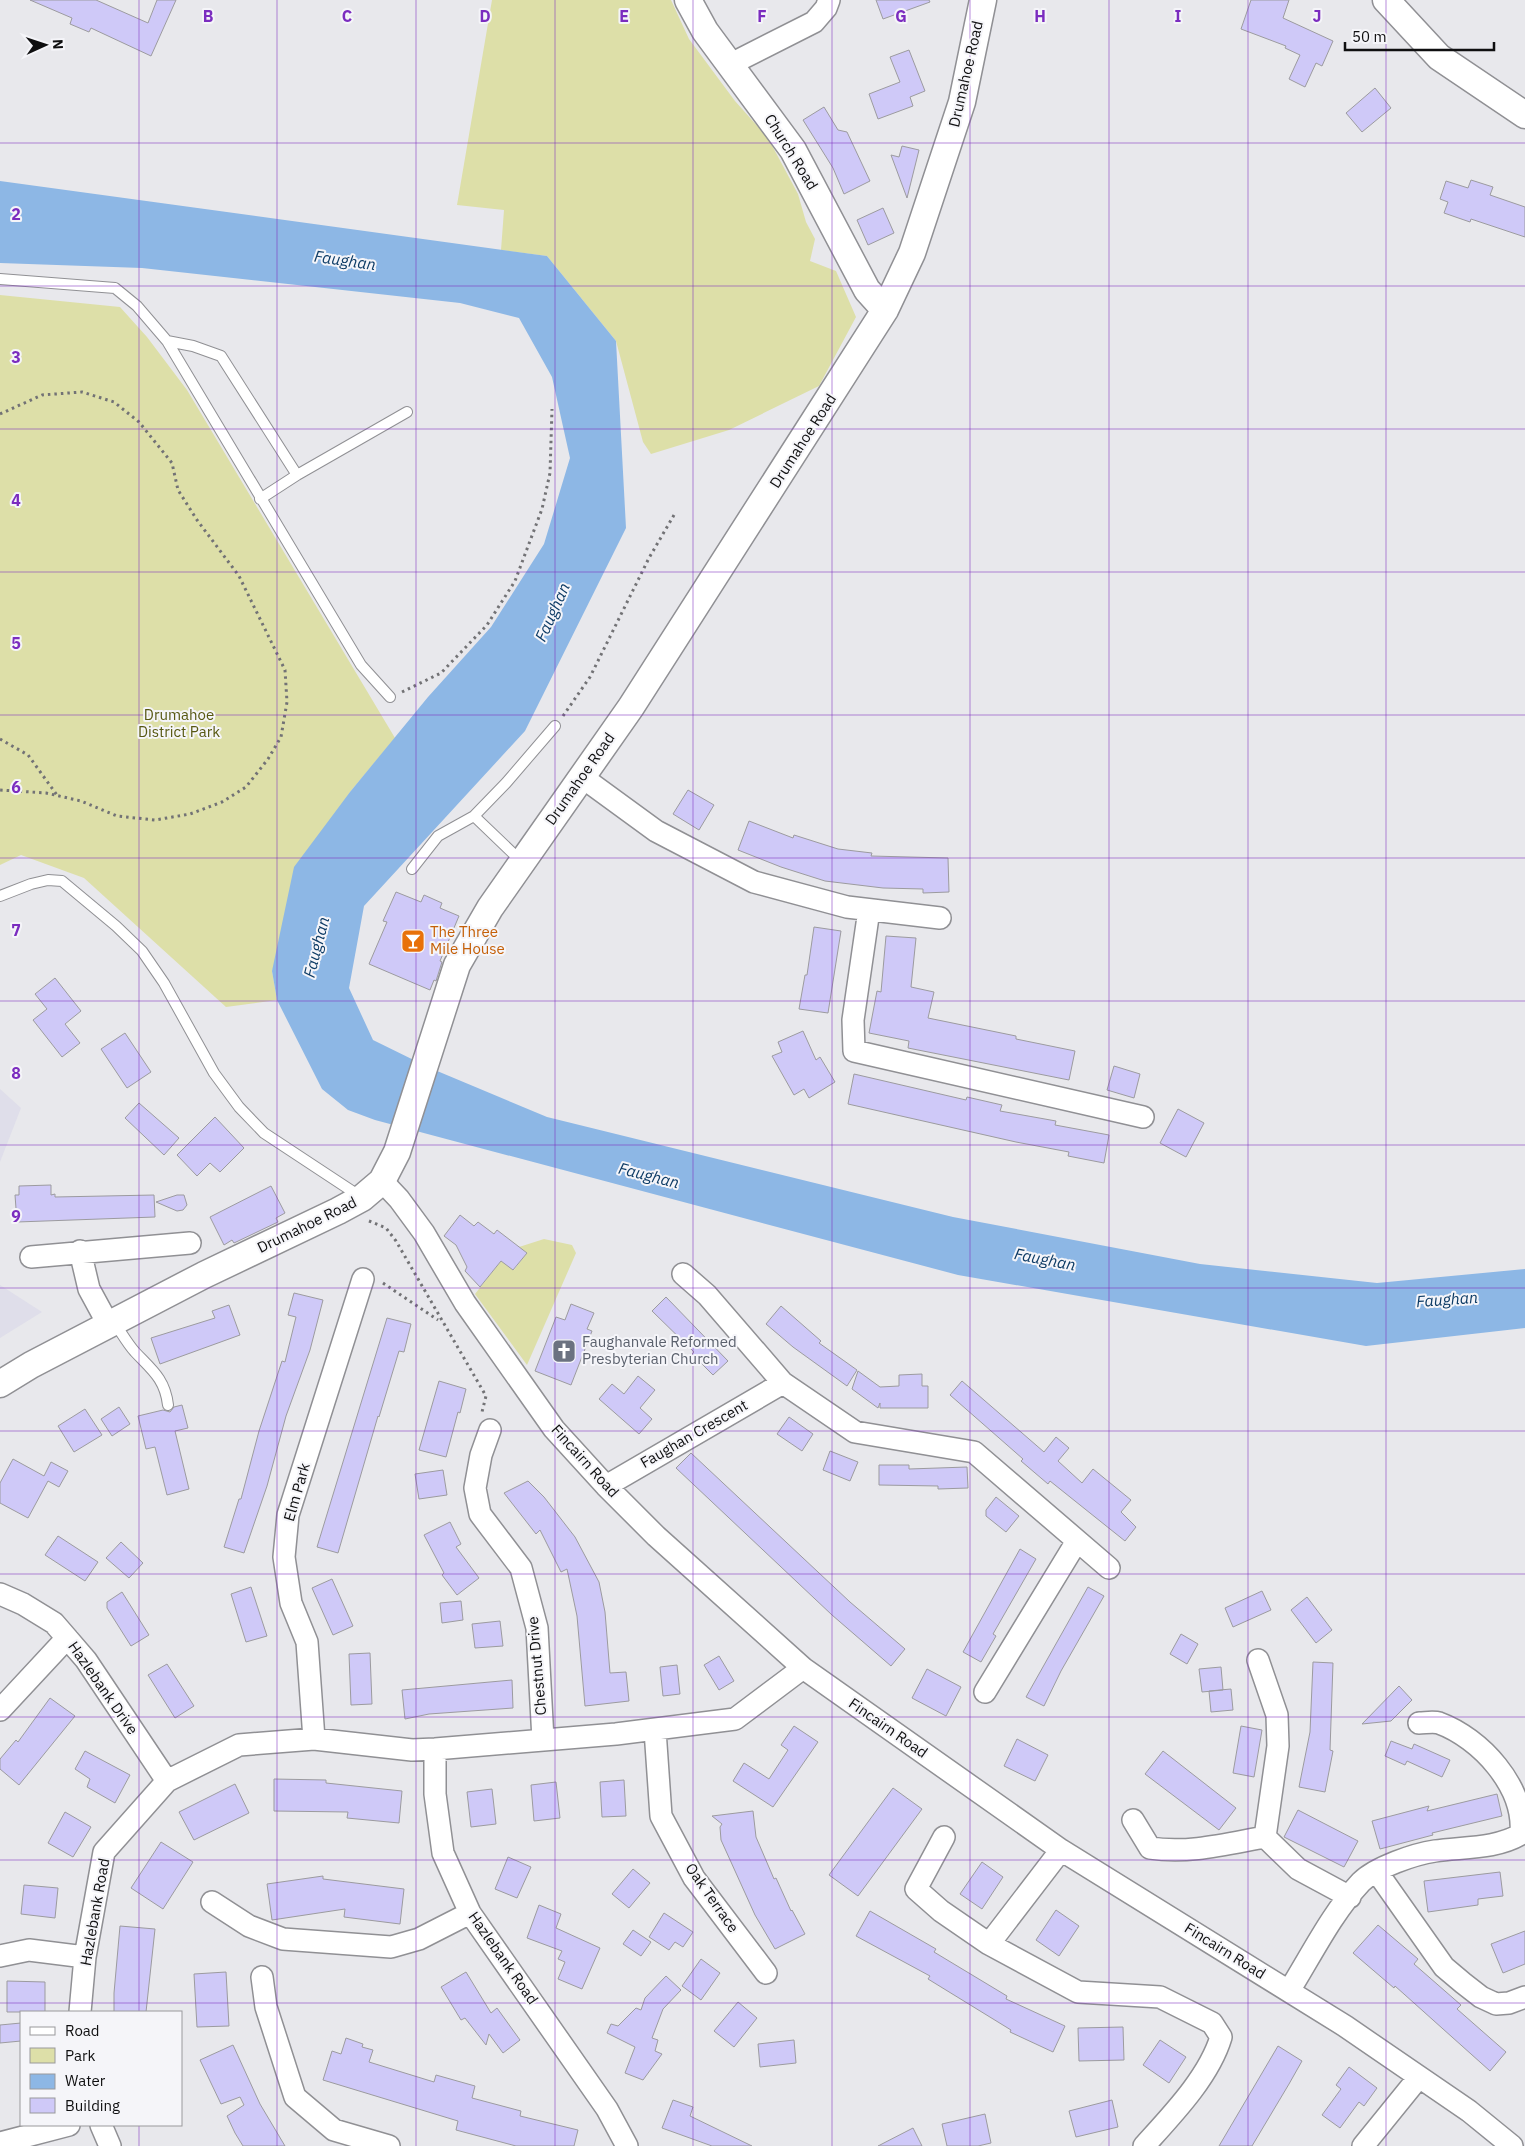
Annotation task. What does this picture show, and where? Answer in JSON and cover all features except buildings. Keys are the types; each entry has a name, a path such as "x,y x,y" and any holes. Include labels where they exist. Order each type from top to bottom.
{"street":[{"name":"Church Road","path":"688,0 705,31 793,150 867,290 885,310"},
{"path":"731,64 814,22 826,8 829,0"},
{"name":"Drumahoe Road","path":"0,1384 31,1364 204,1275 338,1211 362,1198 382,1181 397,1152 457,965 490,908 631,707 729,557 885,310 912,253 962,102 983,0"},
{"path":"1386,0 1439,57 1525,115"},
{"path":"582,777 656,831 754,882 847,907 940,918"},
{"path":"869,910 853,1020 854,1051 1143,1117"},
{"name":"Fincairn Road","path":"382,1181 399,1199 424,1233 465,1303 554,1429 606,1486 656,1536 803,1668 1061,1850 1289,1991 1469,2111 1512,2146"},
{"path":"31,1257 80,1251 190,1243"},
{"path":"80,1251 89,1289 111,1323"},
{"path":"683,1274 707,1295 783,1383 854,1432 974,1452 1109,1568"},
{"name":"Elm Park","path":"314,1739 307,1642 291,1603 284,1557 288,1515 363,1279"},
{"name":"Faughan Crescent","path":"606,1486 783,1383"},
{"name":"Chestnut Drive","path":"490,1430 481,1455 475,1488 480,1514 521,1568 537,1628 543,1740"},
{"path":"985,1692 1077,1541"},
{"name":"Hazlebank Drive","path":"0,1594 23,1604 54,1623 86,1660 167,1781"},
{"path":"0,1710 67,1638"},
{"path":"1258,1660 1277,1715 1278,1746 1265,1838"},
{"name":"Hazlebank Road","path":"80,2011 85,1956 104,1852 167,1781 239,1745 314,1739 412,1750 655,1730 735,1719 803,1668"},
{"path":"1289,1991 1338,1912 1362,1881 1377,1872 1425,1852 1495,1844 1512,1840 1521,1834 1522,1826 1517,1802 1508,1781 1493,1761 1472,1742 1437,1722 1419,1723"},
{"name":"Oak Terrace","path":"655,1730 661,1816 694,1878 766,1973"},
{"name":"Hazlebank Road","path":"435,1749 435,1794 443,1853 470,1913 607,2109 627,2146"},
{"path":"1133,1820 1150,1848 1167,1851 1188,1851 1265,1838"},
{"path":"944,1837 916,1889 940,1911 990,1944 1078,1992 1160,1997 1212,2023 1221,2037 1216,2051 1179,2108 1144,2146"},
{"path":"1265,1838 1298,1869 1350,1897"},
{"path":"990,1944 1061,1850"},
{"path":"1377,1872 1444,1967 1481,1997 1496,2004 1509,2003 1525,1997"},
{"path":"212,1902 249,1926 283,1939 390,1947 419,1939 470,1913"},
{"path":"0,1956 29,1950 85,1956"},
{"path":"262,1977 275,2005 295,2097 334,2130 389,2146"},
{"path":"1363,2146 1419,2077"},
{"path":"0,2143 65,2126"},
{"path":"101,2126 110,2146"}],"lane":[{"path":"0,279 115,288 137,306 167,341 361,665 390,697"},
{"path":"167,341 193,346 221,356 297,475"},
{"path":"260,499 297,475 406,412"},
{"path":"412,869 438,836 474,816 506,783 555,726"},
{"path":"474,816 522,862"},
{"path":"0,896 31,884 48,880 62,881 80,896 142,951 164,983 214,1074 239,1107 264,1133 362,1198"},
{"path":"111,1323 135,1352 154,1369 166,1392 168,1405"}],"path":[{"path":"0,790 57,796 81,801 117,816 155,820 190,814 222,802 246,787 268,759 280,737 287,702 285,670 239,576 197,520 178,490 172,462 139,422 114,402 82,392 42,396 1,412"},
{"path":"390,697 441,673 487,625 515,581 544,500 550,473 552,409"},
{"path":"555,726 590,677 649,558 674,515"},
{"path":"0,739 28,755 57,796"},
{"path":"338,1211 386,1228 396,1241 440,1321 486,1396 482,1411 490,1430"},
{"path":"363,1279 383,1283 440,1321"}],"shaded area":[{"path":"0,1089 21,1108 0,1162"},
{"path":"0,1285 42,1312 0,1338"}],"green space":[{"path":"492,0 671,0 689,39 735,101 768,138 798,194 806,222 815,239 810,261 836,271 856,317 819,386 729,430 651,454 643,442 616,341 547,256 501,250 504,210 457,205"},
{"name":"Drumahoe District Park","path":"0,295 120,307 147,337 187,390 395,738 350,792 272,971 277,1000 226,1007 84,878 21,855 0,865"},
{"path":"544,1239 572,1245 576,1253 527,1365 475,1294 501,1261 514,1270 527,1253 519,1247"}],"water":[{"name":"Faughan","path":"0,181 547,256 616,341 626,528 525,731 364,906 349,988 373,1040 430,1068 547,1117 953,1217 1200,1264 1377,1283 1525,1269 1525,1328 1366,1346 958,1275 375,1120 348,1110 322,1089 277,1000 272,971 294,867 350,792 428,697 491,627 544,544 570,458 552,377 519,318 460,303 142,268 0,263"}],"place":[{"name":"The Three Mile House","path":"413,941"},
{"name":"Faughanvale Reformed Presbyterian Church","path":"564,1351"}]}
